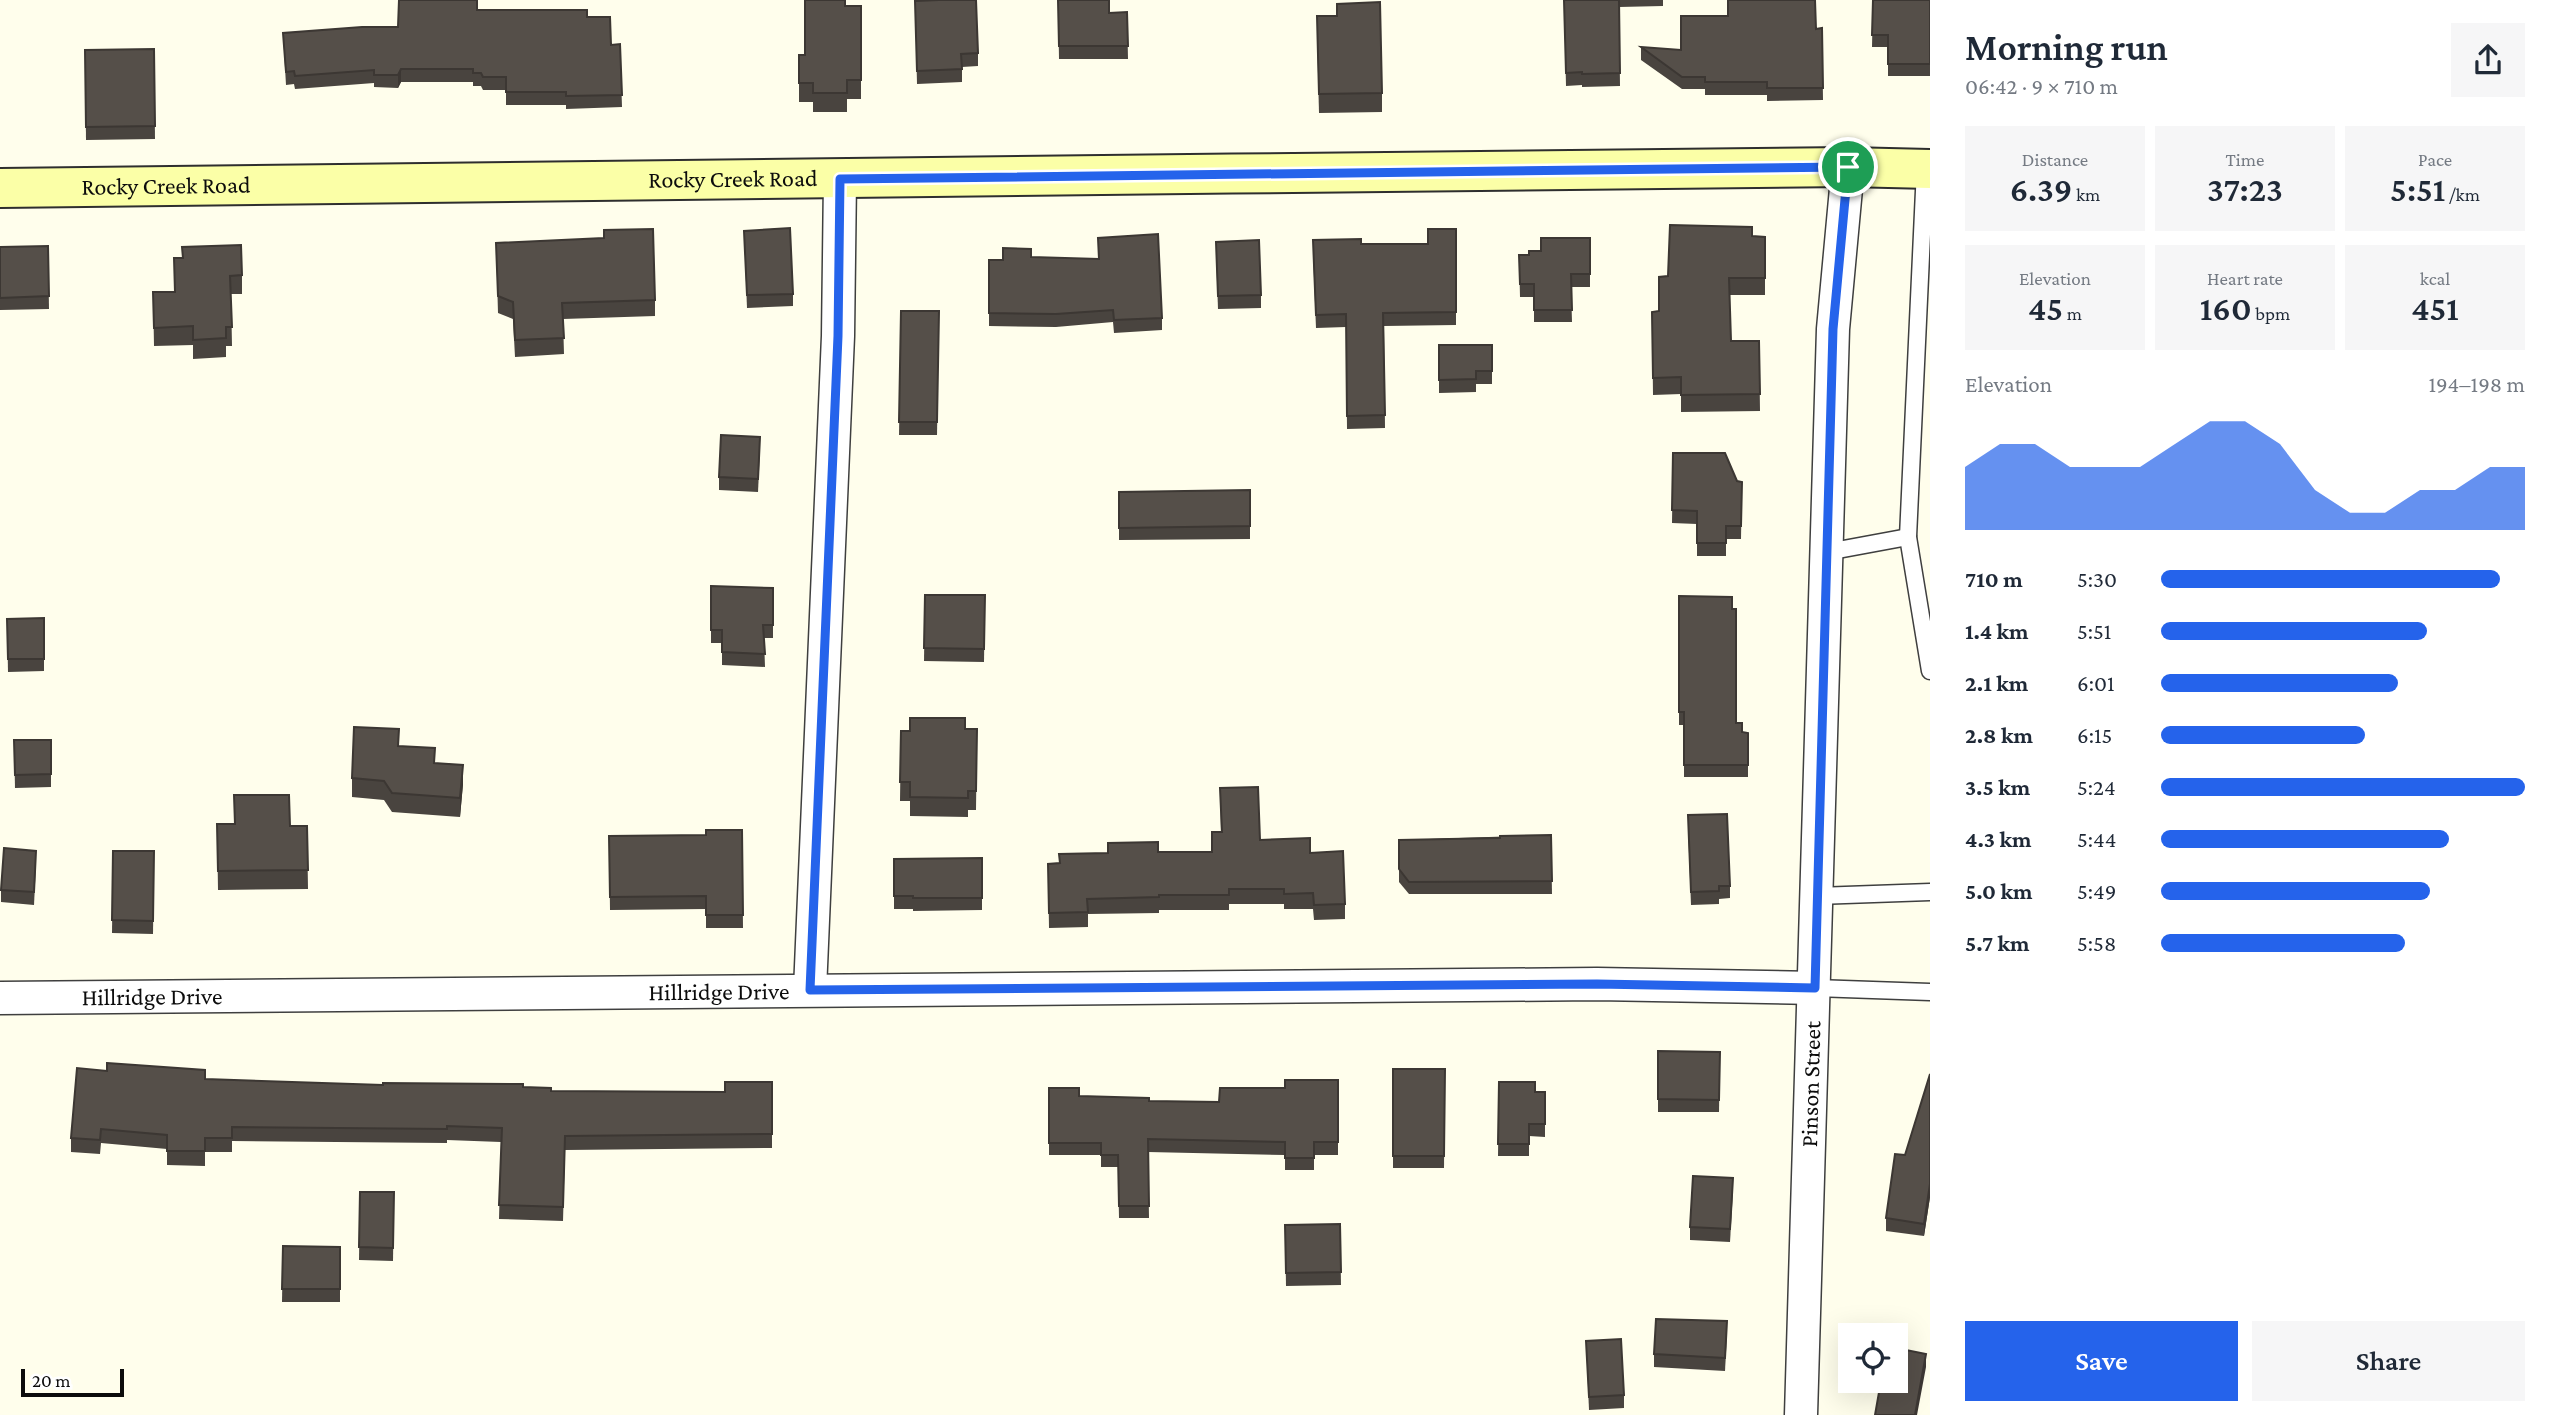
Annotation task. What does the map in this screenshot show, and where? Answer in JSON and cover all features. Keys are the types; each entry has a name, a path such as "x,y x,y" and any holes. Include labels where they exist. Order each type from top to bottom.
{"street":[{"name":"Rocky Creek Road","path":"0,188 624,179 840,179 1848,167 1927,169"},
{"name":"Pinson Street","path":"1801,1415 1833,329 1848,167"},
{"path":"810,990 838,336 840,179"},
{"name":"Hillridge Drive","path":"0,998 1597,984 1815,988"}],"lane":[{"path":"1927,169 1908,537 1930,671"},
{"path":"1827,552 1908,537"},
{"path":"1817,896 1930,892"},
{"path":"1815,988 1930,992"}],"building":[{"path":"399,0 477,0 477,10 587,10 587,17 610,17 611,45 620,44 622,95 566,96 566,92 506,92 506,77 483,77 481,73 473,73 473,69 401,69 398,75 374,75 374,70 295,76 294,71 286,72 283,33 398,27"},
{"path":"805,0 845,0 845,6 861,6 861,80 847,80 847,93 813,93 813,83 799,83 799,55 805,55"},
{"path":"976,0 978,53 961,54 962,69 917,71 915,1"},
{"path":"1058,0 1109,0 1109,13 1127,12 1128,46 1059,46"},
{"path":"1564,0 1619,0 1620,73 1566,73"},
{"path":"1728,0 1815,0 1816,29 1822,28 1823,88 1767,88 1767,82 1705,82 1705,77 1682,77 1641,47 1681,50 1681,16 1728,16"},
{"path":"1873,0 1930,0 1930,64 1888,64 1888,35 1872,35"},
{"path":"1380,2 1382,93 1319,94 1317,16 1337,16 1337,4"},
{"path":"154,49 155,126 86,127 85,50"},
{"path":"1670,225 1752,227 1752,236 1765,237 1765,278 1729,278 1731,341 1759,341 1760,394 1681,395 1681,377 1653,378 1652,312 1659,311 1659,277 1668,276"},
{"path":"790,228 793,294 747,295 744,231"},
{"path":"653,229 655,300 562,303 564,338 515,340 513,302 498,296 496,243 604,238 604,230"},
{"path":"1428,229 1456,229 1456,312 1383,313 1385,415 1347,416 1346,314 1316,315 1313,240 1361,239 1361,244 1428,244"},
{"path":"1158,234 1162,318 1114,320 1113,310 1056,314 989,313 989,260 1003,260 1003,248 1031,249 1031,257 1099,259 1098,238"},
{"path":"1541,238 1590,238 1590,274 1571,274 1572,310 1534,310 1534,284 1520,284 1519,255 1529,255 1529,251 1541,251"},
{"path":"1259,240 1261,295 1218,296 1216,242"},
{"path":"241,245 242,275 230,276 232,327 226,327 226,338 193,340 193,326 154,328 153,292 175,292 174,258 183,258 182,247"},
{"path":"48,246 49,296 0,298 0,247"},
{"path":"901,311 939,311 937,422 899,422"},
{"path":"1439,345 1492,345 1492,371 1476,371 1476,379 1439,380"},
{"path":"721,435 760,437 758,479 719,477"},
{"path":"1673,453 1725,453 1737,481 1742,482 1741,526 1726,526 1726,543 1697,543 1697,511 1672,510"},
{"path":"1250,490 1250,526 1119,528 1119,492"},
{"path":"711,586 773,588 773,625 763,625 765,654 722,652 722,630 711,630"},
{"path":"925,595 985,595 984,649 924,648"},
{"path":"1679,596 1732,597 1732,609 1736,609 1736,723 1742,723 1742,732 1748,733 1748,765 1684,765 1684,712 1679,712"},
{"path":"44,618 44,659 8,659 7,619"},
{"path":"910,718 965,718 965,729 977,729 976,791 968,791 968,798 910,797 910,782 900,782 901,731 910,731"},
{"path":"354,727 399,729 398,746 435,748 434,763 463,765 460,798 392,793 384,781 352,778"},
{"path":"14,740 51,740 51,774 15,775"},
{"path":"1258,787 1260,840 1310,838 1310,853 1343,851 1345,904 1314,905 1313,893 1284,894 1284,889 1229,889 1229,895 1087,899 1088,912 1049,913 1048,864 1060,863 1059,854 1108,853 1108,843 1158,842 1158,852 1212,852 1212,832 1222,832 1220,788"},
{"path":"234,795 289,795 290,826 307,826 308,870 218,871 217,824 235,824"},
{"path":"1727,814 1730,886 1719,886 1719,891 1691,892 1688,815"},
{"path":"706,830 742,830 743,915 706,915 706,896 610,897 609,836 706,835"},
{"path":"1551,835 1552,881 1409,882 1399,869 1399,840"},
{"path":"4,848 36,851 34,892 1,890"},
{"path":"113,851 154,851 153,921 112,920"},
{"path":"982,858 982,898 894,896 894,859"},
{"path":"1658,1051 1720,1052 1719,1100 1658,1099"},
{"path":"107,1063 205,1070 205,1079 383,1085 523,1084 523,1087 551,1088 551,1091 725,1092 725,1082 772,1082 772,1134 565,1136 563,1207 499,1205 502,1128 232,1127 232,1138 205,1138 205,1151 167,1151 167,1135 101,1129 100,1140 71,1138 77,1068 107,1071"},
{"path":"1393,1069 1445,1069 1444,1156 1393,1156"},
{"path":"1930,1074 1930,1184 1924,1224 1886,1218 1895,1154 1905,1155"},
{"path":"1285,1080 1338,1080 1338,1142 1314,1142 1314,1158 1285,1158 1285,1142 1148,1139 1149,1206 1119,1206 1118,1155 1101,1155 1101,1143 1049,1143 1049,1088 1079,1088 1079,1096 1219,1102 1220,1088 1285,1088"},
{"path":"1499,1082 1535,1082 1535,1092 1545,1092 1545,1124 1529,1124 1529,1144 1498,1144"},
{"path":"1693,1176 1733,1178 1730,1229 1690,1227"},
{"path":"360,1192 394,1192 393,1248 359,1247"},
{"path":"1340,1224 1341,1272 1286,1273 1285,1225"},
{"path":"283,1246 340,1247 340,1289 282,1289"},
{"path":"1656,1319 1727,1321 1725,1358 1654,1354"},
{"path":"1621,1339 1624,1395 1589,1397 1586,1341"},
{"path":"1908,1350 1926,1354 1915,1415 1875,1415 1879,1393 1908,1393"}],"route":[{"path":"1848,167 1833,329 1815,988 1597,984 810,990 838,336 840,179 1848,167"}]}
